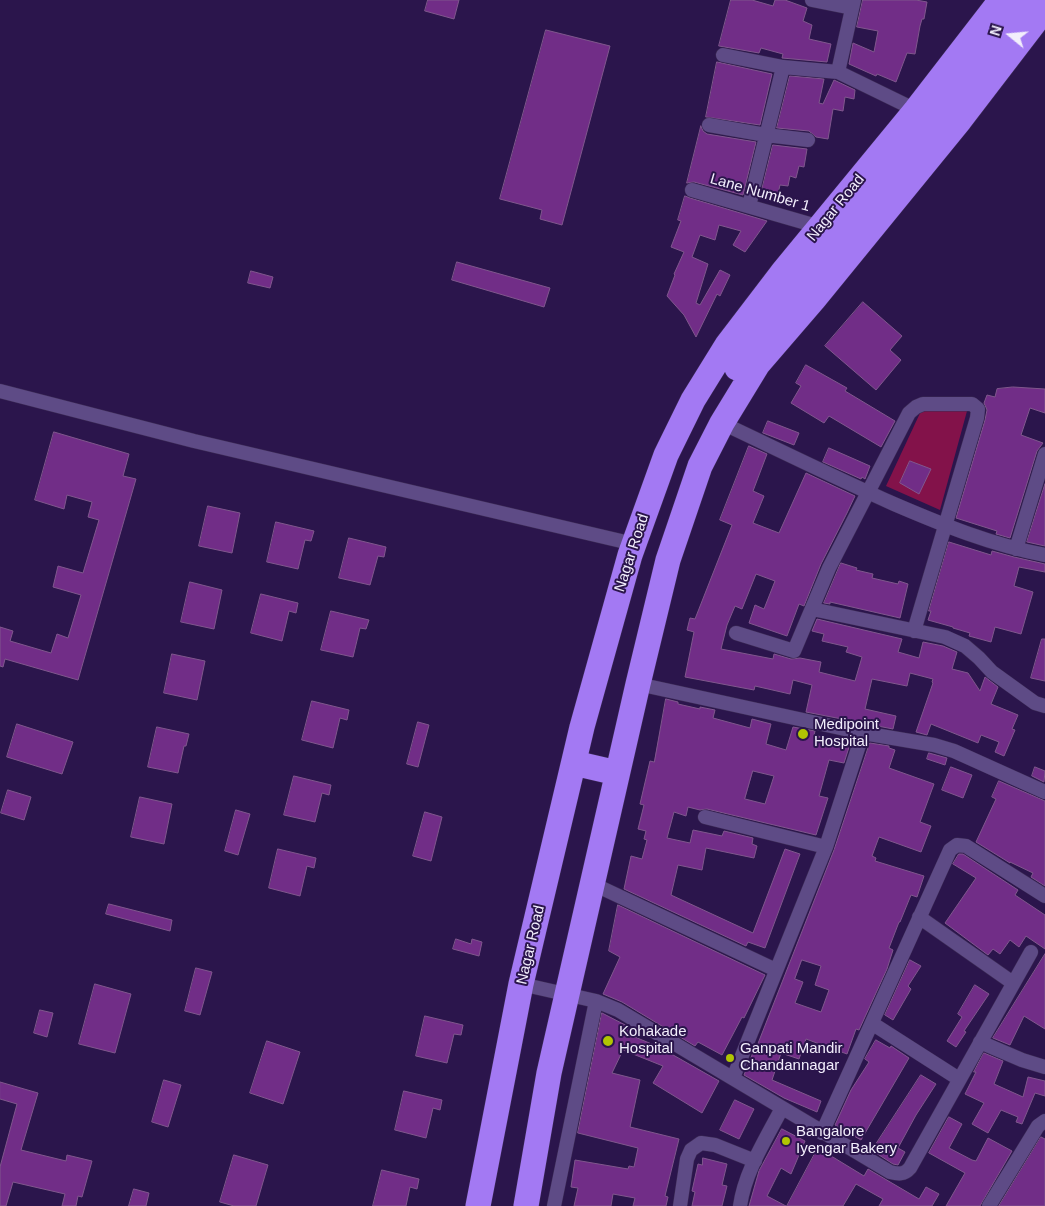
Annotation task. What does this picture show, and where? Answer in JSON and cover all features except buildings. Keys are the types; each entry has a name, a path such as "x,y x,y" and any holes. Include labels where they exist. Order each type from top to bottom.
{"highway":[{"name":"Nagar Road","path":"478,1206 521,984 582,727 634,544 670,448 694,400 726,345 820,226 916,110 1001,0"},
{"path":"650,499 671,477 692,449 722,389 763,329 1029,0"},
{"path":"526,1206 549,1074 566,993 617,773 668,560 700,466 722,423 758,364 820,292 960,120 1045,9"},
{"path":"574,763 617,773"}],"street":[{"path":"812,0 853,4 838,72"},
{"path":"723,56 783,67 838,72 916,110"},
{"path":"749,206 783,67"},
{"path":"709,125 808,140"},
{"name":"Lane Number 1","path":"692,190 820,226"},
{"path":"0,391 194,441 634,544"},
{"path":"736,633 794,651 829,568 909,413 923,404 972,404 978,409 978,418 914,631"},
{"path":"722,423 945,526 1016,549 1045,554"},
{"path":"1016,549 1045,454"},
{"path":"812,609 945,637 965,646 992,672 1035,703 1045,706"},
{"path":"638,684 863,733 934,745 1045,792"},
{"path":"732,1078 826,847 863,733"},
{"path":"705,816 826,847"},
{"path":"822,1133 873,1024 950,850 957,845 966,846 1045,896"},
{"path":"591,884 776,970"},
{"path":"919,917 1013,983"},
{"path":"521,984 596,1001 618,1010 822,1133 890,1172 900,1174 910,1168 1031,952"},
{"path":"554,1206 596,1001"},
{"path":"873,1024 959,1079"},
{"path":"980,1042 1022,1060 1045,1067"},
{"path":"740,1206 742,1191 782,1108"},
{"path":"989,1206 1038,1126 1045,1121"},
{"path":"680,1206 687,1159 691,1150 700,1144 715,1145 755,1161"}],"shaded area":[{"path":"921,411 967,411 940,510 886,486"}],"place":[{"name":"Medipoint Hospital","path":"803,734"},
{"name":"Kohakade Hospital","path":"608,1041"},
{"name":"Ganpati Mandir Chandannagar","path":"730,1058"},
{"name":"Bangalore Iyengar Bakery","path":"786,1141"}]}
